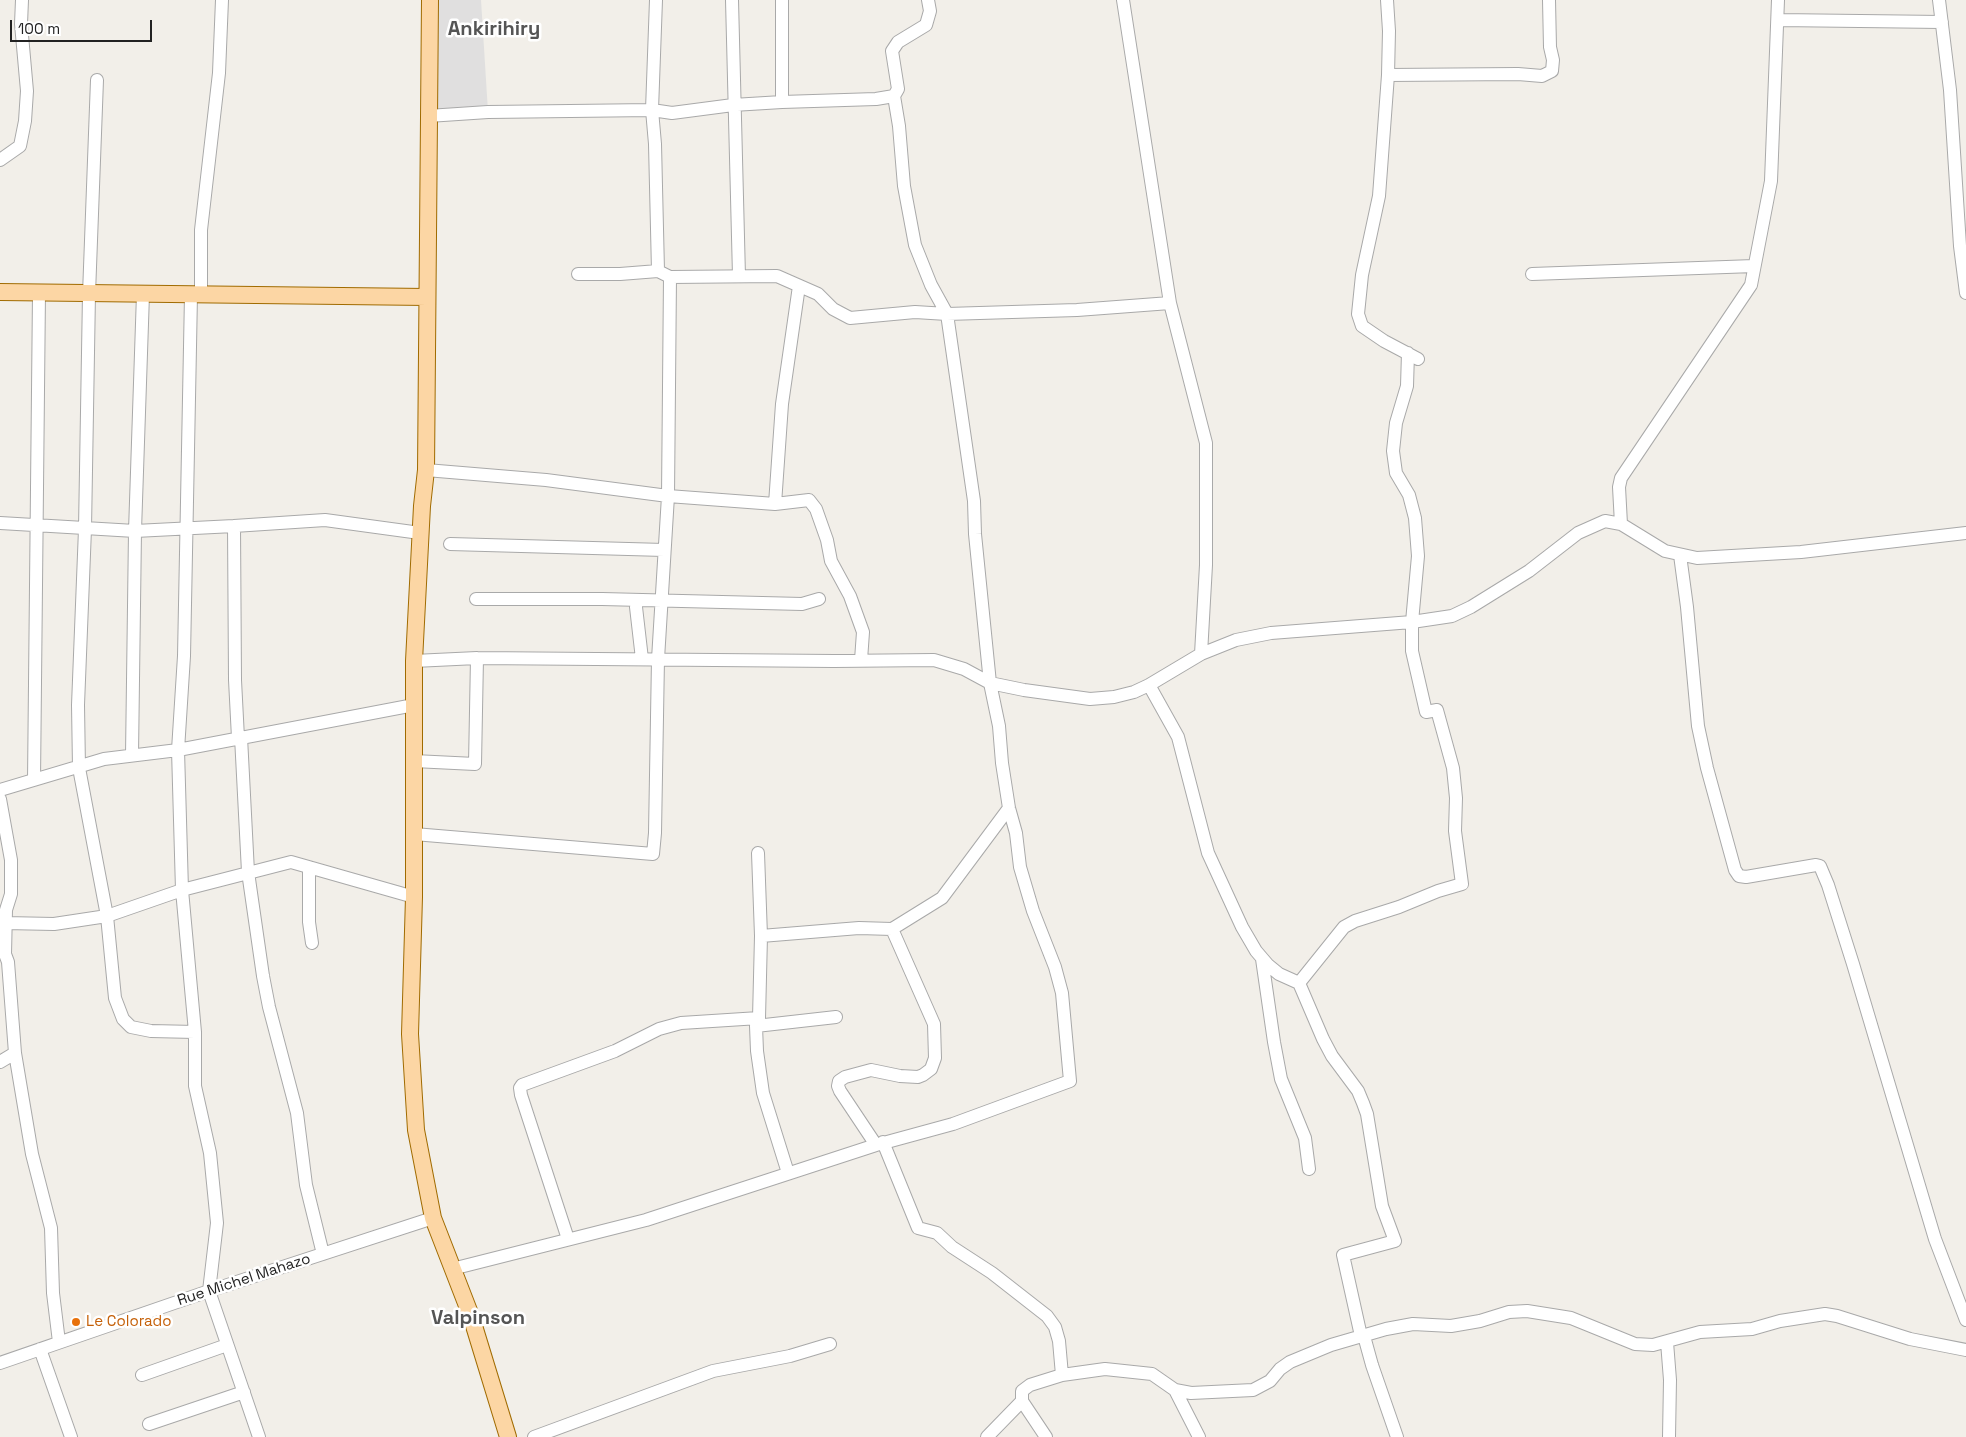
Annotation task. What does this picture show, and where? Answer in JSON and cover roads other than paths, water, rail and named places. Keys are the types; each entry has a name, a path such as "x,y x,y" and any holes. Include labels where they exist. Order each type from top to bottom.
{"main road":[{"path":"430,0 426,470 420,533 414,661 414,897 410,1034 416,1130 433,1218 471,1316 508,1437"},
{"path":"0,292 427,297"}],"street":[{"path":"0,160 20,146 25,120 27,91 21,24 22,0"},
{"path":"222,0 219,73 201,230 196,295 185,530 184,656 178,750 182,890 195,1032 195,1086 210,1152 217,1223 209,1291 259,1437"},
{"path":"656,0 652,110 655,144 658,271"},
{"path":"732,0 739,276"},
{"path":"782,0 782,102"},
{"path":"452,1269 646,1220 879,1144 953,1124 1070,1082 1062,994 1020,867 1016,833 1009,808 1002,763 999,726 990,683 975,534 974,501 947,314 931,286 914,245 904,186 899,126 894,96 898,89 892,51 898,42 926,25 930,11 928,0"},
{"path":"1123,0 1170,303 1206,443 1206,565 1201,654"},
{"path":"1298,983 1333,938 1344,927 1355,921 1462,884 1455,831 1456,798 1453,768 1438,710 1426,712 1412,651 1412,622 1418,556 1415,518 1409,496 1396,473 1393,451 1396,423 1413,356 1384,341 1362,326 1358,314 1362,275 1379,196 1388,75 1389,32 1387,0"},
{"path":"1388,75 1518,74 1542,76 1552,71 1549,0"},
{"path":"1621,524 1619,487 1621,478 1751,285 1771,181 1778,0"},
{"path":"1939,0 1950,90 1960,246 1966,292"},
{"path":"1778,20 1942,22"},
{"path":"97,80 89,294 85,529 78,705 79,768 107,916 115,998 123,1019 130,1027 151,1031 195,1032"},
{"path":"428,116 488,112 652,110 672,113 734,105 876,99 894,96"},
{"path":"1532,274 1754,266"},
{"path":"578,274 620,274 658,271 670,276 777,276 818,294 832,309 850,318 916,312 947,314 1077,310 1170,303"},
{"path":"414,834 653,854 658,659 668,496 670,276"},
{"path":"775,504 782,404 799,286"},
{"path":"34,780 39,293"},
{"path":"132,756 135,531 143,294"},
{"path":"426,470 546,480 668,496 775,504 809,500 816,509 827,540 831,561 850,596 863,632 860,660"},
{"path":"0,523 135,531 185,530 325,520 420,533"},
{"path":"414,661 477,658 934,660 964,669 990,683 1090,700 1134,692 1201,654 1236,640 1271,634 1412,622 1442,618 1462,612 1529,571 1578,533 1605,521 1621,524 1665,551 1697,558 1801,552 1966,533"},
{"path":"234,526 235,680 248,872 269,1007 297,1113 306,1186 324,1254"},
{"path":"450,544 664,550"},
{"path":"1680,555 1687,607 1698,726 1707,768 1735,870 1739,876 1746,877 1816,865 1820,866 1828,885 1853,964 1935,1239 1966,1320"},
{"path":"476,599 661,600 802,604 818,599"},
{"path":"636,607 642,659"},
{"path":"414,761 475,764 477,658"},
{"path":"1149,685 1178,737 1195,807 1213,866 1242,927 1262,959 1279,974 1298,983 1323,1039 1332,1056 1358,1091 1367,1114 1382,1206 1395,1241 1343,1255 1363,1336 1397,1437"},
{"path":"0,790 104,759 178,750 239,737 414,706"},
{"path":"0,799 10,860 11,894 6,910 3,955 8,962 15,1052 32,1154 51,1228 52,1284 59,1342"},
{"path":"761,936 859,928 892,930 942,898 1009,808"},
{"path":"758,854 761,936 757,1051 763,1093 788,1173"},
{"path":"6,923 54,924 107,916 182,890 291,862 414,897"},
{"path":"309,868 309,922 312,943"},
{"path":"892,930 934,1024 935,1058 931,1069 918,1077 900,1076 871,1070 844,1077 839,1081 838,1086 879,1144 918,1228 937,1233 952,1247 992,1273 1047,1316 1055,1327 1059,1341 1062,1375"},
{"path":"1262,959 1281,1079 1305,1138 1310,1169"},
{"path":"568,1239 521,1095 520,1088 522,1085 615,1051 659,1030 681,1023 757,1022 836,1017"},
{"path":"0,1062 15,1052"},
{"name":"Rue Michel Mahazo","path":"0,1363 209,1291 433,1218"},
{"path":"1046,1437 1022,1401 1022,1391 1030,1385 1062,1375 1105,1369 1152,1374 1175,1390 1191,1393 1253,1390 1270,1381 1280,1369 1290,1362 1331,1345 1413,1324 1451,1326 1480,1321 1509,1312 1527,1311 1571,1318 1635,1344 1653,1345 1700,1332 1752,1329 1780,1321 1825,1314 1910,1339 1966,1350"},
{"path":"1667,1342 1670,1380 1669,1437"},
{"path":"534,1437 713,1372 790,1356 830,1344"},
{"path":"142,1375 227,1345"},
{"path":"40,1349 71,1437"},
{"path":"1175,1390 1199,1437"},
{"path":"149,1424 244,1392"},
{"path":"987,1437 1022,1401"}],"place":[{"name":"Le Colorado","path":"76,1322"}],"district":[{"name":"Ankirihiry","path":"494,30"},
{"name":"Valpinson","path":"478,1319"}]}
